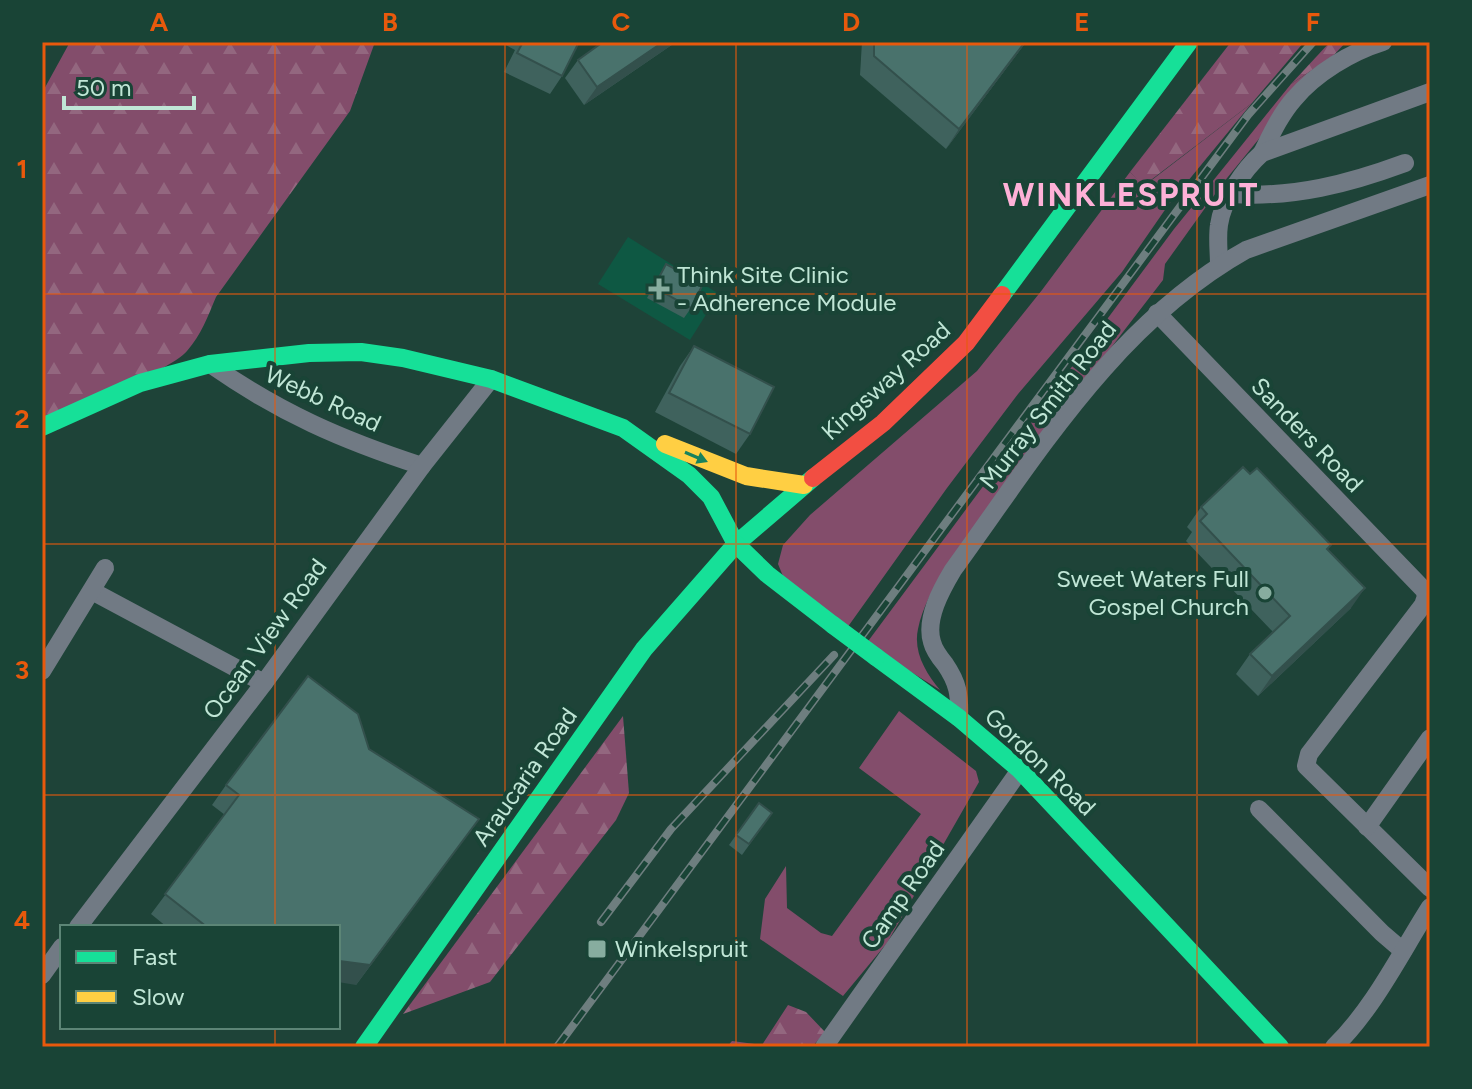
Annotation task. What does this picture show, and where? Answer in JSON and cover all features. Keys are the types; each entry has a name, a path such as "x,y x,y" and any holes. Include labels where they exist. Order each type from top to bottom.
{"main road":[{"name":"Kingsway Road","path":"736,544 883,423 966,343 1189,42"},
{"path":"42,427 140,383 210,364 309,353 361,352 453,368 491,379 746,476 804,485"},
{"name":"Gordon Road","path":"623,428 689,475 711,497 736,544 767,574 959,718 1020,770 1280,1047"},
{"name":"Araucaria Road","path":"364,1047 644,649 736,544"}],"street":[{"path":"1219,265 1219,225 1232,194 1262,153 1281,116 1295,97 1347,57 1383,42"},
{"path":"1262,153 1430,92"},
{"path":"1232,194 1265,196 1312,191 1348,183 1405,163"},
{"name":"Murray Smith Road","path":"959,718 960,691 932,642 931,626 941,591 953,570 1083,392 1112,357 1157,313 1219,265 1265,241 1430,185"},
{"name":"Sanders Road","path":"1157,313 1424,590 1423,605 1306,762 1308,770 1367,827"},
{"name":"Webb Road","path":"210,364 249,391 310,424 422,466"},
{"name":"Ocean View Road","path":"80,925 264,683 422,466 491,379"},
{"path":"42,671 105,568"},
{"path":"92,591 264,683"},
{"path":"1430,738 1367,827 1430,888"},
{"name":"Camp Road","path":"824,1047 1020,770"},
{"path":"1259,809 1403,951"},
{"path":"1334,1047 1353,1028 1430,907"},
{"path":"42,975 60,950"}],"shaded area":[{"name":"Think Site Clinic - Adherence Module","path":"628,237 719,294 690,340 598,284"}],"green space":[{"path":"70,42 375,42 350,111 216,297 200,332 187,351 141,379 42,419 42,93"},
{"path":"1231,42 1304,42 1252,103 1143,186 1130,172"},
{"path":"1330,42 1346,42 1333,56 1291,84"},
{"path":"1333,56 1223,183 1165,264 1163,280 937,583 922,613 917,646 922,662 940,690 866,644 1174,229 1291,84"},
{"path":"1252,103 1169,204 1122,272 1018,394 847,628 785,581 778,564 783,545 810,515 977,371 1130,172 1144,186"},
{"path":"899,711 976,771 979,782 887,943 843,996 760,939 765,899 786,866 787,908 821,933 832,936 921,814 859,768"},
{"path":"623,716 629,793 616,820 490,982 403,1014"},
{"path":"788,1005 806,1012 825,1032 812,1047 727,1047 732,1041 762,1045"}],"building":[{"path":"523,42 579,42 562,76 517,53"},
{"path":"603,42 663,42 597,87 578,60"},
{"path":"874,42 1025,42 959,129 874,56"},
{"path":"666,264 703,284 691,308 654,287"},
{"path":"694,346 774,387 750,434 669,393"},
{"name":"Sweet Waters Full Gospel Church","path":"1243,467 1250,474 1257,468 1331,545 1327,549 1365,588 1272,676 1250,654 1290,616 1200,521 1207,514 1201,507"},
{"path":"308,676 358,714 369,749 479,819 370,965 340,961 340,925 204,925 165,894 239,795 226,785"},
{"path":"759,803 772,813 749,844 736,835"}],"railway":[{"path":"557,1047 1248,115 1313,42"},
{"path":"601,922 671,829 834,655"}],"traffic: fast":[{"path":"1002,295 1189,42"},
{"path":"42,427 140,383 210,364 309,353 361,352 403,358 491,379 623,428 689,475 711,497 736,544 813,478"},
{"path":"364,1047 644,649 736,544 767,574 833,625"},
{"path":"833,625 876,657"},
{"path":"876,657 959,718 1020,770 1280,1047"}],"traffic: slow":[{"path":"665,444 746,476 804,485"}],"traffic: jam":[{"path":"813,478 883,423 966,343 1002,295"}],"place":[{"name":"Think Site Clinic - Adherence Module","path":"659,289"},
{"name":"Sweet Waters Full Gospel Church","path":"1265,593"},
{"name":"Winkelspruit","path":"597,949"}],"district":[{"name":"WINKLESPRUIT","path":"1131,195"}]}
